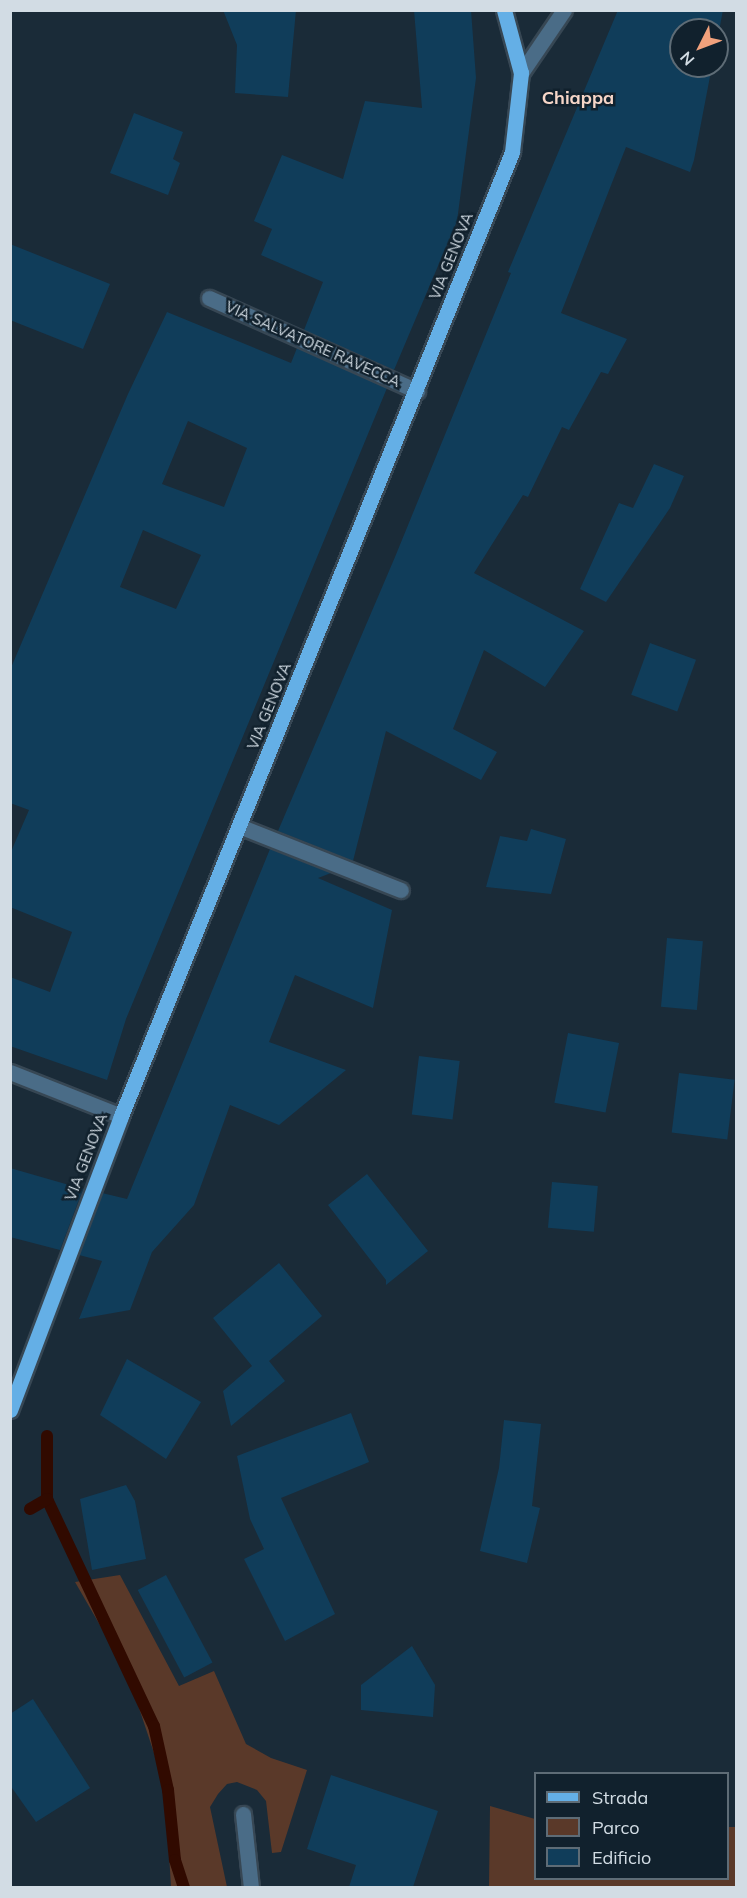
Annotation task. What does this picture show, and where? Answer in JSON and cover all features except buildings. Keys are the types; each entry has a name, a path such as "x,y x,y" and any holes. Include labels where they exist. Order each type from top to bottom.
{"main road":[{"name":"VIA GENOVA","path":"10,1410 121,1116 512,152 521,73 504,10"}],"street":[{"path":"521,73 564,10"},
{"name":"VIA SALVATORE RAVECCA","path":"209,298 417,391"},
{"path":"239,826 401,890"},
{"path":"10,1072 121,1116"},
{"path":"243,1814 251,1887"}],"green space":[{"path":"120,1575 179,1686 214,1671 246,1744 271,1758 307,1770 281,1852 272,1853 266,1801 257,1790 237,1782 227,1784 218,1794 210,1807 227,1887 171,1887 165,1786 127,1672 75,1582"},
{"path":"490,1806 534,1819 534,1880 729,1880 729,1827 736,1827 736,1887 489,1887"}],"waterway":[{"path":"47,1436 47,1499 154,1726 168,1790 175,1860 184,1888"},
{"path":"30,1509 47,1499"}],"district":[{"name":"Chiappa","path":"578,98"}]}
